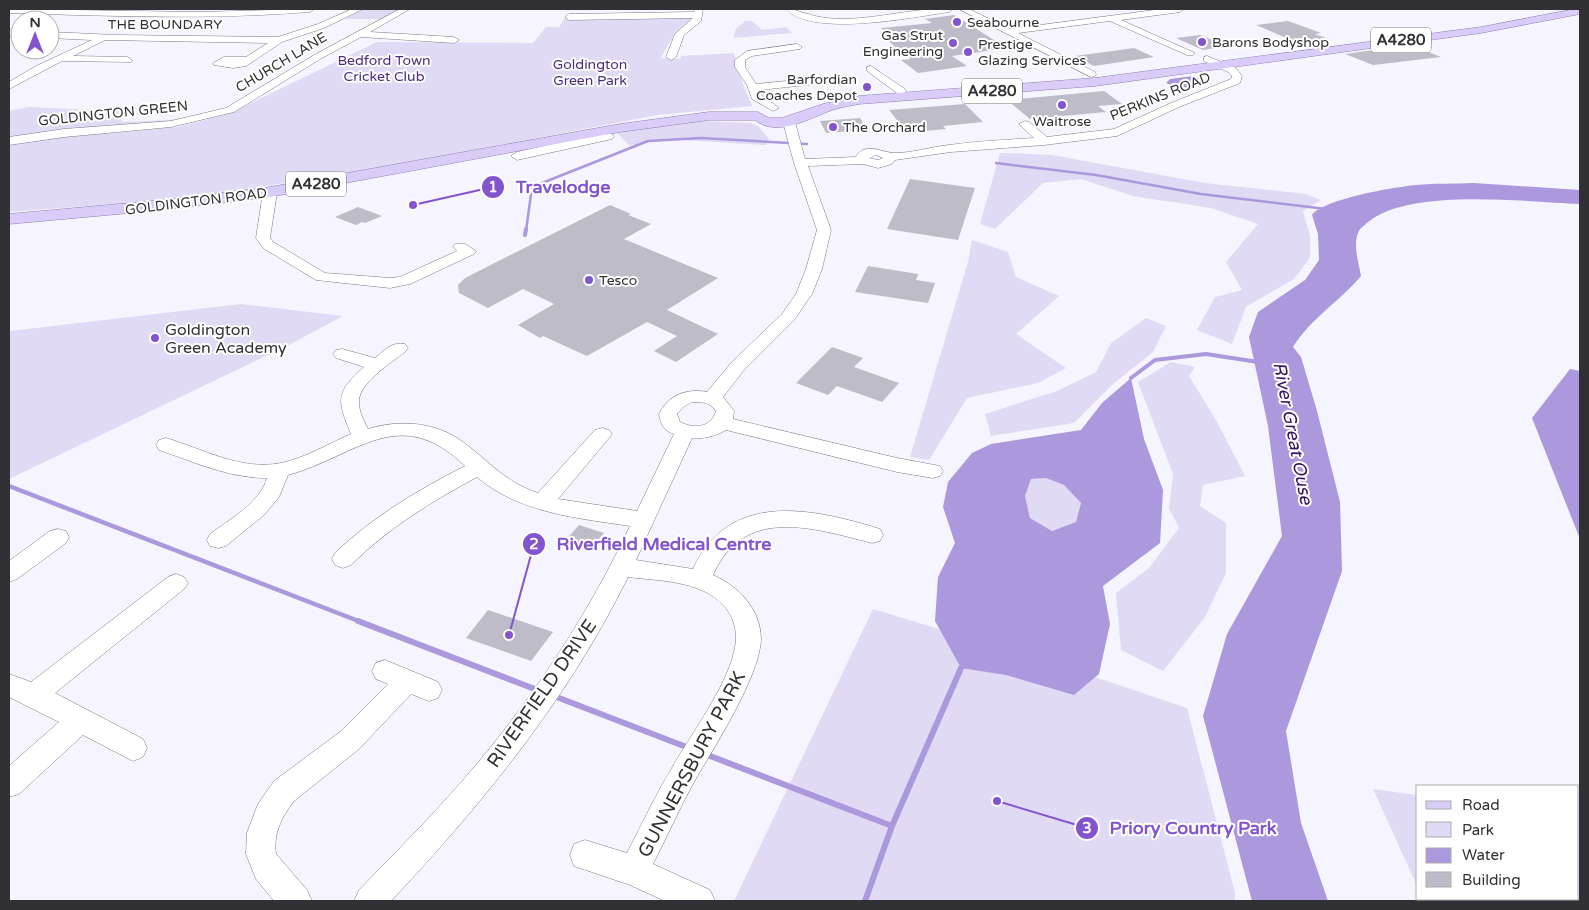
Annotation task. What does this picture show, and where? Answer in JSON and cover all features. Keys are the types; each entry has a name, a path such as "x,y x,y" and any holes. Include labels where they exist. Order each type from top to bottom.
{"main road":[{"name":"A4280","path":"787,125 834,99 1091,74 1206,60 1468,26 1563,9"},
{"name":"A4280","path":"787,125 829,107 859,100 1053,86 1187,69 1206,60 1481,30 1580,11"},
{"path":"774,108 787,125 767,122 758,116 761,111 774,108"},
{"name":"GOLDINGTON ROAD","path":"9,219 164,206 270,192 534,149 709,116 758,116"}],"street":[{"path":"195,14 204,9"},
{"path":"60,11 195,14 253,13 310,9"},
{"path":"248,60 279,40 332,22 359,9"},
{"name":"CHURCH LANE","path":"216,114 236,106 319,56 406,9"},
{"path":"790,9 796,14 810,19 834,22 949,9"},
{"path":"963,9 1091,74"},
{"path":"1008,32 1155,10 1180,9"},
{"path":"564,28 571,13 699,12 697,21 680,34 671,57"},
{"path":"233,24 253,13"},
{"path":"1110,18 1206,60"},
{"path":"126,39 141,30"},
{"path":"207,38 220,30"},
{"path":"360,34 454,40"},
{"name":"THE BOUNDARY","path":"60,36 126,39 207,38 279,40"},
{"path":"60,58 103,38"},
{"path":"774,108 756,97 753,87 739,65 739,60 750,53 770,47 797,47"},
{"path":"60,59 127,60"},
{"path":"10,86 56,60"},
{"name":"PERKINS ROAD","path":"800,163 863,160 862,156 872,152 882,153 890,158 951,148 1044,141 1117,132 1228,82 1231,76 1206,60"},
{"path":"871,69 901,91"},
{"name":"PERKINS ROAD","path":"1187,69 1223,75 1228,82"},
{"path":"753,87 826,80"},
{"name":"GOLDINGTON GREEN","path":"10,137 171,124 216,114"},
{"path":"1025,124 1044,141"},
{"path":"712,398 738,366 788,317 804,294 814,269 824,230 787,125"},
{"path":"787,125 819,250"},
{"name":"GOLDINGTON ROAD","path":"581,139 608,136"},
{"name":"GOLDINGTON ROAD","path":"518,156 534,149"},
{"path":"270,192 263,238 268,245 321,277 390,284 404,282 469,251 460,247"},
{"path":"362,436 349,402 350,392 355,384 399,348"},
{"path":"342,354 378,365"},
{"path":"690,397 712,398 718,401 725,411 722,422 717,426 702,432 685,432 672,425 668,420 670,408 676,403 690,397"},
{"path":"722,422 757,433 897,465 933,471"},
{"path":"166,445 246,470 279,470 297,465 362,436 400,429 428,432 446,438 461,450 478,468 510,490 543,502 643,520"},
{"name":"RIVERFIELD DRIVE","path":"370,901 486,774 554,681 600,608 621,567 663,474 685,432"},
{"path":"543,502 598,453 602,434"},
{"path":"343,559 356,536 388,519 415,501 478,468"},
{"path":"218,540 263,502 278,480 279,470"},
{"path":"699,580 716,548 736,532 756,522 778,518 799,519 872,535"},
{"path":"9,573 59,538"},
{"name":"GUNNERSBURY PARK","path":"621,567 699,580 728,595 738,606 746,624 749,643 744,667 704,742 684,774 634,871"},
{"path":"34,695 160,606 176,583"},
{"path":"296,901 276,880 264,861 259,845 266,818 278,796 298,778 338,750 366,727 407,680"},
{"path":"9,685 34,695 133,748"},
{"path":"9,784 80,721"},
{"name":"GUNNERSBURY PARK","path":"585,855 634,871 699,901"}],"green space":[{"path":"363,9 400,9 381,19 345,19"},
{"name":"Goldington Green Park","path":"566,16 581,18 688,16 694,18 675,34 661,58 681,59 681,56 734,53 752,106 658,115 364,171 179,199 9,212 9,143 72,134 127,132 177,127 228,114 377,42 533,43 546,27 559,27"},
{"path":"745,21 752,21 762,30 786,27 792,33 734,38 736,29"},
{"path":"28,107 118,111 122,122 169,120 215,113 167,122 31,135 9,139 9,111"},
{"path":"699,121 751,123 758,126 769,139 766,145 665,139 630,146 616,132"},
{"path":"1000,153 1052,155 1205,183 1306,194 1321,200 1303,211 1310,236 1310,258 1294,279 1246,307 1232,344 1197,330 1215,297 1242,290 1226,262 1258,224 1211,208 1133,196 1081,179 1043,183 995,229 980,224"},
{"path":"972,240 1008,252 1016,277 1059,296 1016,334 1066,368 1038,383 967,398 929,460 910,457 968,262"},
{"name":"Goldington Green Academy","path":"241,304 343,316 289,345 9,479 10,331"},
{"path":"1146,318 1166,326 1153,352 1113,384 1074,423 991,436 985,414 1057,391 1096,372 1111,343"},
{"path":"1171,362 1195,367 1189,376 1216,420 1245,476 1203,485 1200,506 1226,523 1226,573 1205,617 1163,671 1121,650 1116,593 1149,568 1179,528 1169,508 1173,474 1138,382"},
{"path":"1047,478 1064,485 1081,503 1076,522 1052,531 1030,518 1025,496 1031,479"},
{"path":"873,609 1071,669 1187,708 1235,893 1235,901 734,901"},
{"path":"1373,789 1416,795 1416,884"}],"water":[{"path":"1193,76 1203,79 1205,82 1186,87 1166,83 1170,79"},
{"name":"River Great Ouse","path":"1474,183 1580,190 1580,204 1469,199 1410,205 1386,212 1367,223 1357,236 1357,253 1361,276 1308,327 1293,347 1301,357 1340,502 1342,571 1286,731 1301,823 1328,901 1252,901 1203,716 1227,634 1282,536 1268,426 1249,337 1258,312 1305,280 1319,260 1318,234 1312,215 1319,209 1344,199 1392,188 1423,184"},
{"path":"1570,369 1580,371 1580,539 1532,418"},
{"path":"1131,378 1144,439 1163,490 1160,543 1103,586 1110,624 1099,674 1074,695 1006,675 961,668 935,621 938,577 955,543 943,507 948,482 972,453 991,444 1081,430 1102,403","holes":["1046,478 1064,485 1081,503 1076,522 1052,531 1030,518 1025,496 1031,479"]}],"building":[{"path":"954,15 1007,48 952,56 967,66 918,73 901,60 911,59 888,41 897,40 881,28 932,23 925,19"},
{"path":"1288,21 1321,33 1315,34 1329,39 1328,45 1291,40 1256,25"},
{"name":"Barons Bodyshop","path":"1200,35 1228,46 1203,50 1176,38"},
{"path":"1411,45 1441,57 1373,65 1345,54"},
{"path":"1134,48 1154,57 1094,66 1075,56"},
{"name":"Waitrose","path":"1104,91 1122,104 1098,106 1106,112 1030,119 1007,100"},
{"path":"965,104 983,122 943,126 946,129 915,132 912,128 904,129 889,110"},
{"name":"The Orchard","path":"860,118 867,130 826,133 820,121"},
{"path":"910,179 975,188 958,240 887,229"},
{"name":"Tesco","path":"610,205 631,214 628,215 651,224 624,239 718,278 667,310 718,334 676,362 654,351 677,336 647,322 587,356 543,336 540,338 518,325 554,304 523,289 488,308 459,293 458,285 465,278"},
{"path":"358,207 382,216 356,225 335,217"},
{"path":"868,266 918,274 916,280 935,283 928,303 855,292"},
{"path":"832,347 863,358 854,367 899,383 882,402 837,386 828,395 796,383"},
{"path":"579,525 604,533 591,549 565,541"},
{"path":"488,610 553,632 531,661 466,638"}],"waterway":[{"path":"526,231 532,187 648,141 701,138 807,144"},
{"path":"996,163 1096,175 1201,194 1326,209"},
{"path":"525,235 526,229"},
{"path":"1131,378 1155,360 1206,354 1258,362"},
{"path":"9,486 361,622"},
{"path":"358,621 540,691"},
{"path":"892,826 961,668"},
{"path":"554,696 689,748"},
{"path":"705,754 892,826"},
{"path":"865,901 892,826"}],"place":[{"name":"Seabourne","path":"957,22"},
{"name":"Barons Bodyshop","path":"1202,42"},
{"name":"Gas Strut Engineering","path":"953,43"},
{"name":"Prestige Glazing Services","path":"968,52"},
{"name":"Barfordian Coaches Depot","path":"867,87"},
{"name":"Waitrose","path":"1062,105"},
{"name":"The Orchard","path":"833,127"},
{"name":"Travelodge","path":"413,205"},
{"name":"Tesco","path":"589,280"},
{"name":"Goldington Green Academy","path":"155,338"},
{"name":"Riverfield Medical Centre","path":"509,635"},
{"name":"Priory Country Park","path":"997,801"}],"park label":[{"name":"Bedford Town Cricket Club","path":"384,68"}]}
